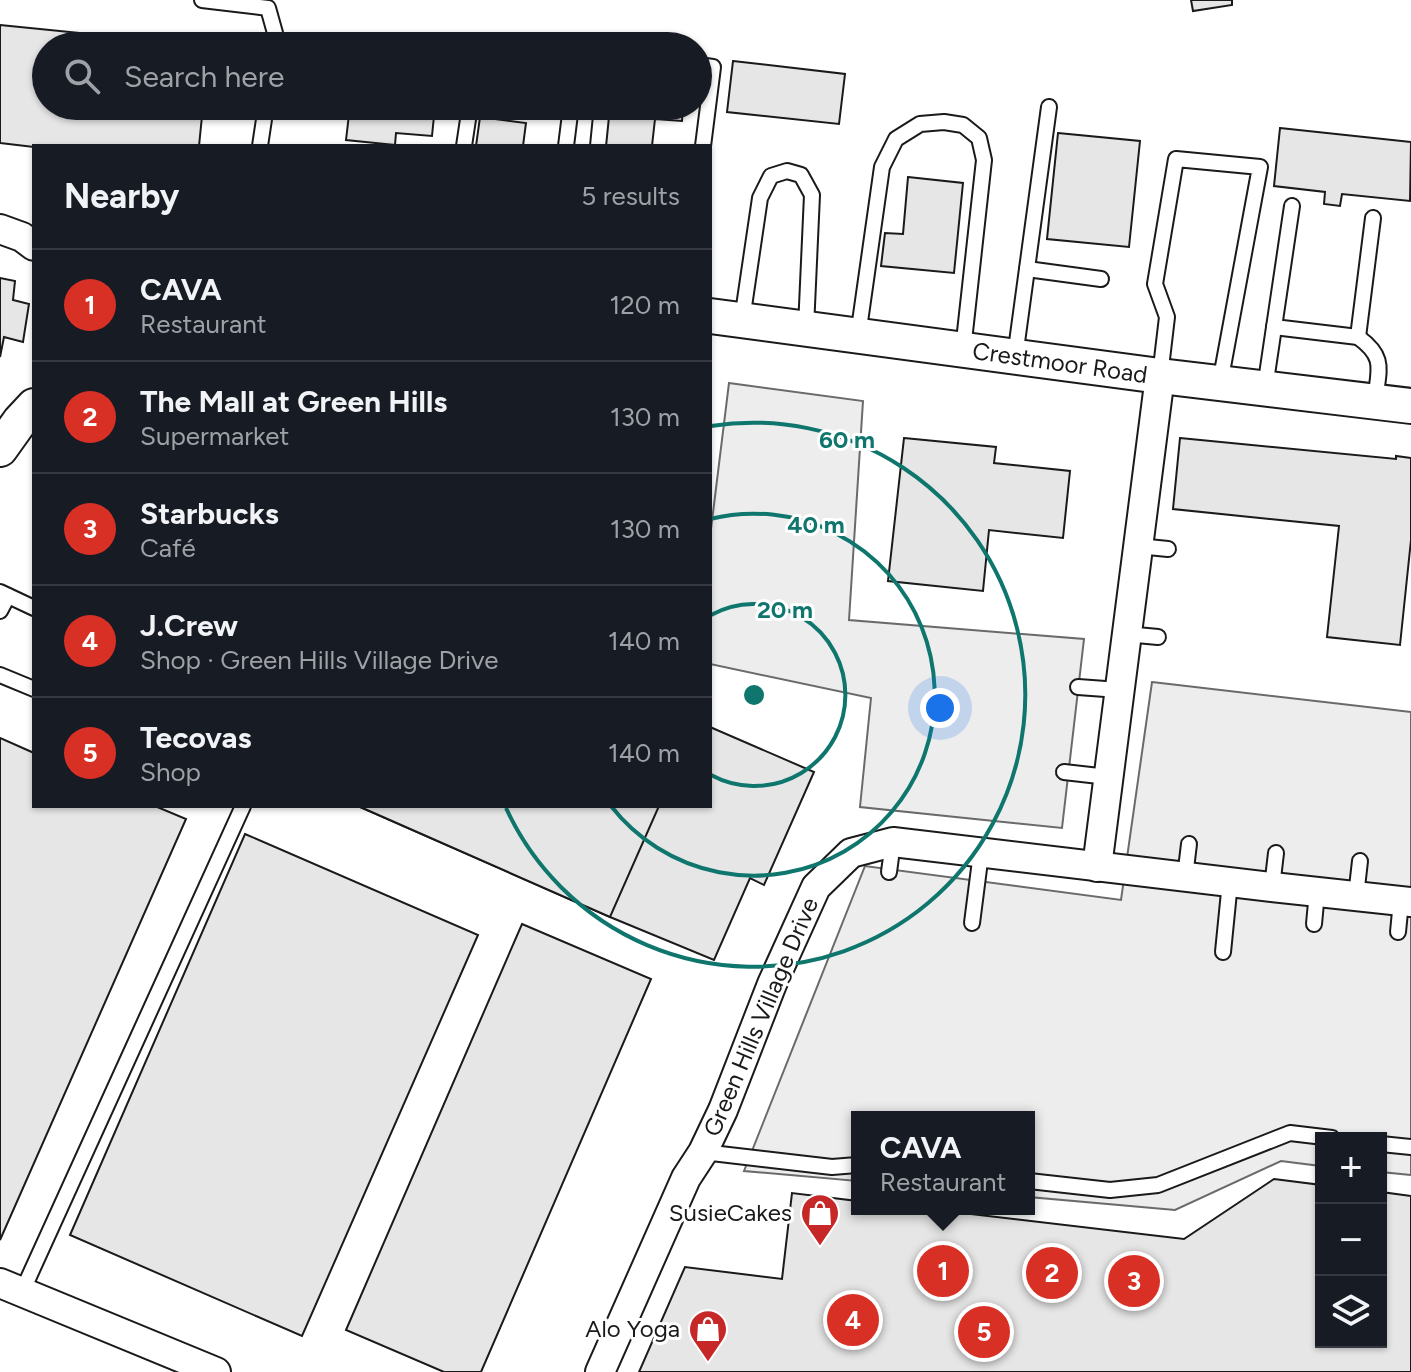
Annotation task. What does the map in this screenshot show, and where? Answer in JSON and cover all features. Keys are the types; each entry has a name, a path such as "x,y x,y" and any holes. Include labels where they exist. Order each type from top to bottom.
{"street":[{"path":"0,229 32,244"},
{"name":"Crestmoor Road","path":"726,318 1411,406"},
{"path":"1097,867 1160,376"},
{"name":"Green Hills Village Drive","path":"600,1372 686,1178 703,1152 723,1110 772,984 816,887 851,853 893,842 1406,902"},
{"path":"11,1288 206,1370"}],"lane":[{"path":"202,0 268,8 275,32"},
{"path":"1015,357 1049,107"},
{"path":"260,144 264,120"},
{"path":"464,144 468,120"},
{"path":"566,144 569,120"},
{"path":"598,144 601,120"},
{"path":"703,144 706,120"},
{"path":"858,336 882,167 896,139 920,124 944,122 963,125 979,138 984,160 963,350"},
{"path":"1160,376 1167,317 1155,284 1176,159 1260,167 1220,383"},
{"path":"726,318 760,198 771,176 787,171 801,175 812,195 806,329"},
{"path":"1265,388 1292,206"},
{"path":"1358,337 1373,218"},
{"path":"1027,269 1101,279"},
{"path":"1274,327 1358,337 1372,347 1379,361 1375,402"},
{"path":"1138,546 1168,549"},
{"path":"0,611 4,594 32,607"},
{"path":"1126,634 1158,637"},
{"path":"0,675 32,688"},
{"path":"1078,687 1119,690"},
{"path":"1064,772 1108,777"},
{"path":"11,1288 242,808"},
{"path":"889,872 893,842"},
{"path":"1185,877 1189,844"},
{"path":"972,923 981,853"},
{"path":"1272,887 1276,853"},
{"path":"1356,896 1360,861"},
{"path":"1223,952 1230,882"},
{"path":"1314,924 1317,892"},
{"path":"1398,932 1406,902"},
{"path":"1035,1182 1110,1190 1158,1185 1290,1133 1315,1136"},
{"path":"1387,1145 1411,1147"},
{"path":"703,1152 832,1167 851,1165"}],"shaded area":[{"path":"729,383 863,401 849,620 1084,639 1062,828 860,807 871,698 712,664 712,521"},
{"path":"1152,682 1411,712 1411,1175 1387,1173 1387,1132 1315,1132 1315,1165 1281,1161 1175,1210 1035,1198 1035,1111 851,1111 851,1180 744,1171 865,866 1121,900"}],"building":[{"path":"1191,0 1232,0 1232,5 1193,11"},
{"path":"0,25 70,32 32,32 32,120 202,120 199,144 32,144 32,147 0,143"},
{"path":"733,61 845,74 839,124 727,112"},
{"path":"348,120 434,120 432,136 396,133 395,144 346,140"},
{"path":"480,120 526,123 523,144 476,144"},
{"path":"605,120 655,120 652,144 602,144"},
{"path":"1280,128 1411,142 1410,201 1342,194 1340,206 1324,204 1325,192 1274,186"},
{"path":"1058,133 1140,141 1129,247 1047,239"},
{"path":"908,177 963,183 954,273 881,266 885,233 903,234"},
{"path":"0,278 15,281 13,300 29,304 23,342 4,337 0,357"},
{"path":"904,438 996,447 994,463 1070,471 1063,538 989,530 983,591 888,581"},
{"path":"1180,438 1411,458 1411,540 1400,645 1327,637 1339,526 1173,509"},
{"path":"712,728 814,772 764,885 750,878 714,960 363,808 712,808"},
{"path":"0,738 32,752 32,808 160,808 186,819 0,1240"},
{"path":"363,808 658,808 610,917"},
{"path":"245,834 478,935 302,1336 70,1235"},
{"path":"522,924 651,979 481,1372 444,1372 346,1330"},
{"path":"1274,1179 1315,1184 1315,1348 1387,1348 1387,1193 1411,1196 1411,1372 639,1372 685,1267 782,1279 792,1193 851,1200 851,1215 979,1215 1184,1239"}],"place":[{"name":"SusieCakes","path":"820,1247"},
{"name":"CAVA","path":"943,1271"},
{"name":"The Mall at Green Hills","path":"1052,1273"},
{"name":"Starbucks","path":"1134,1281"},
{"name":"J.Crew","path":"853,1320"},
{"name":"Tecovas","path":"984,1332"},
{"name":"Alo Yoga","path":"708,1363"}]}
